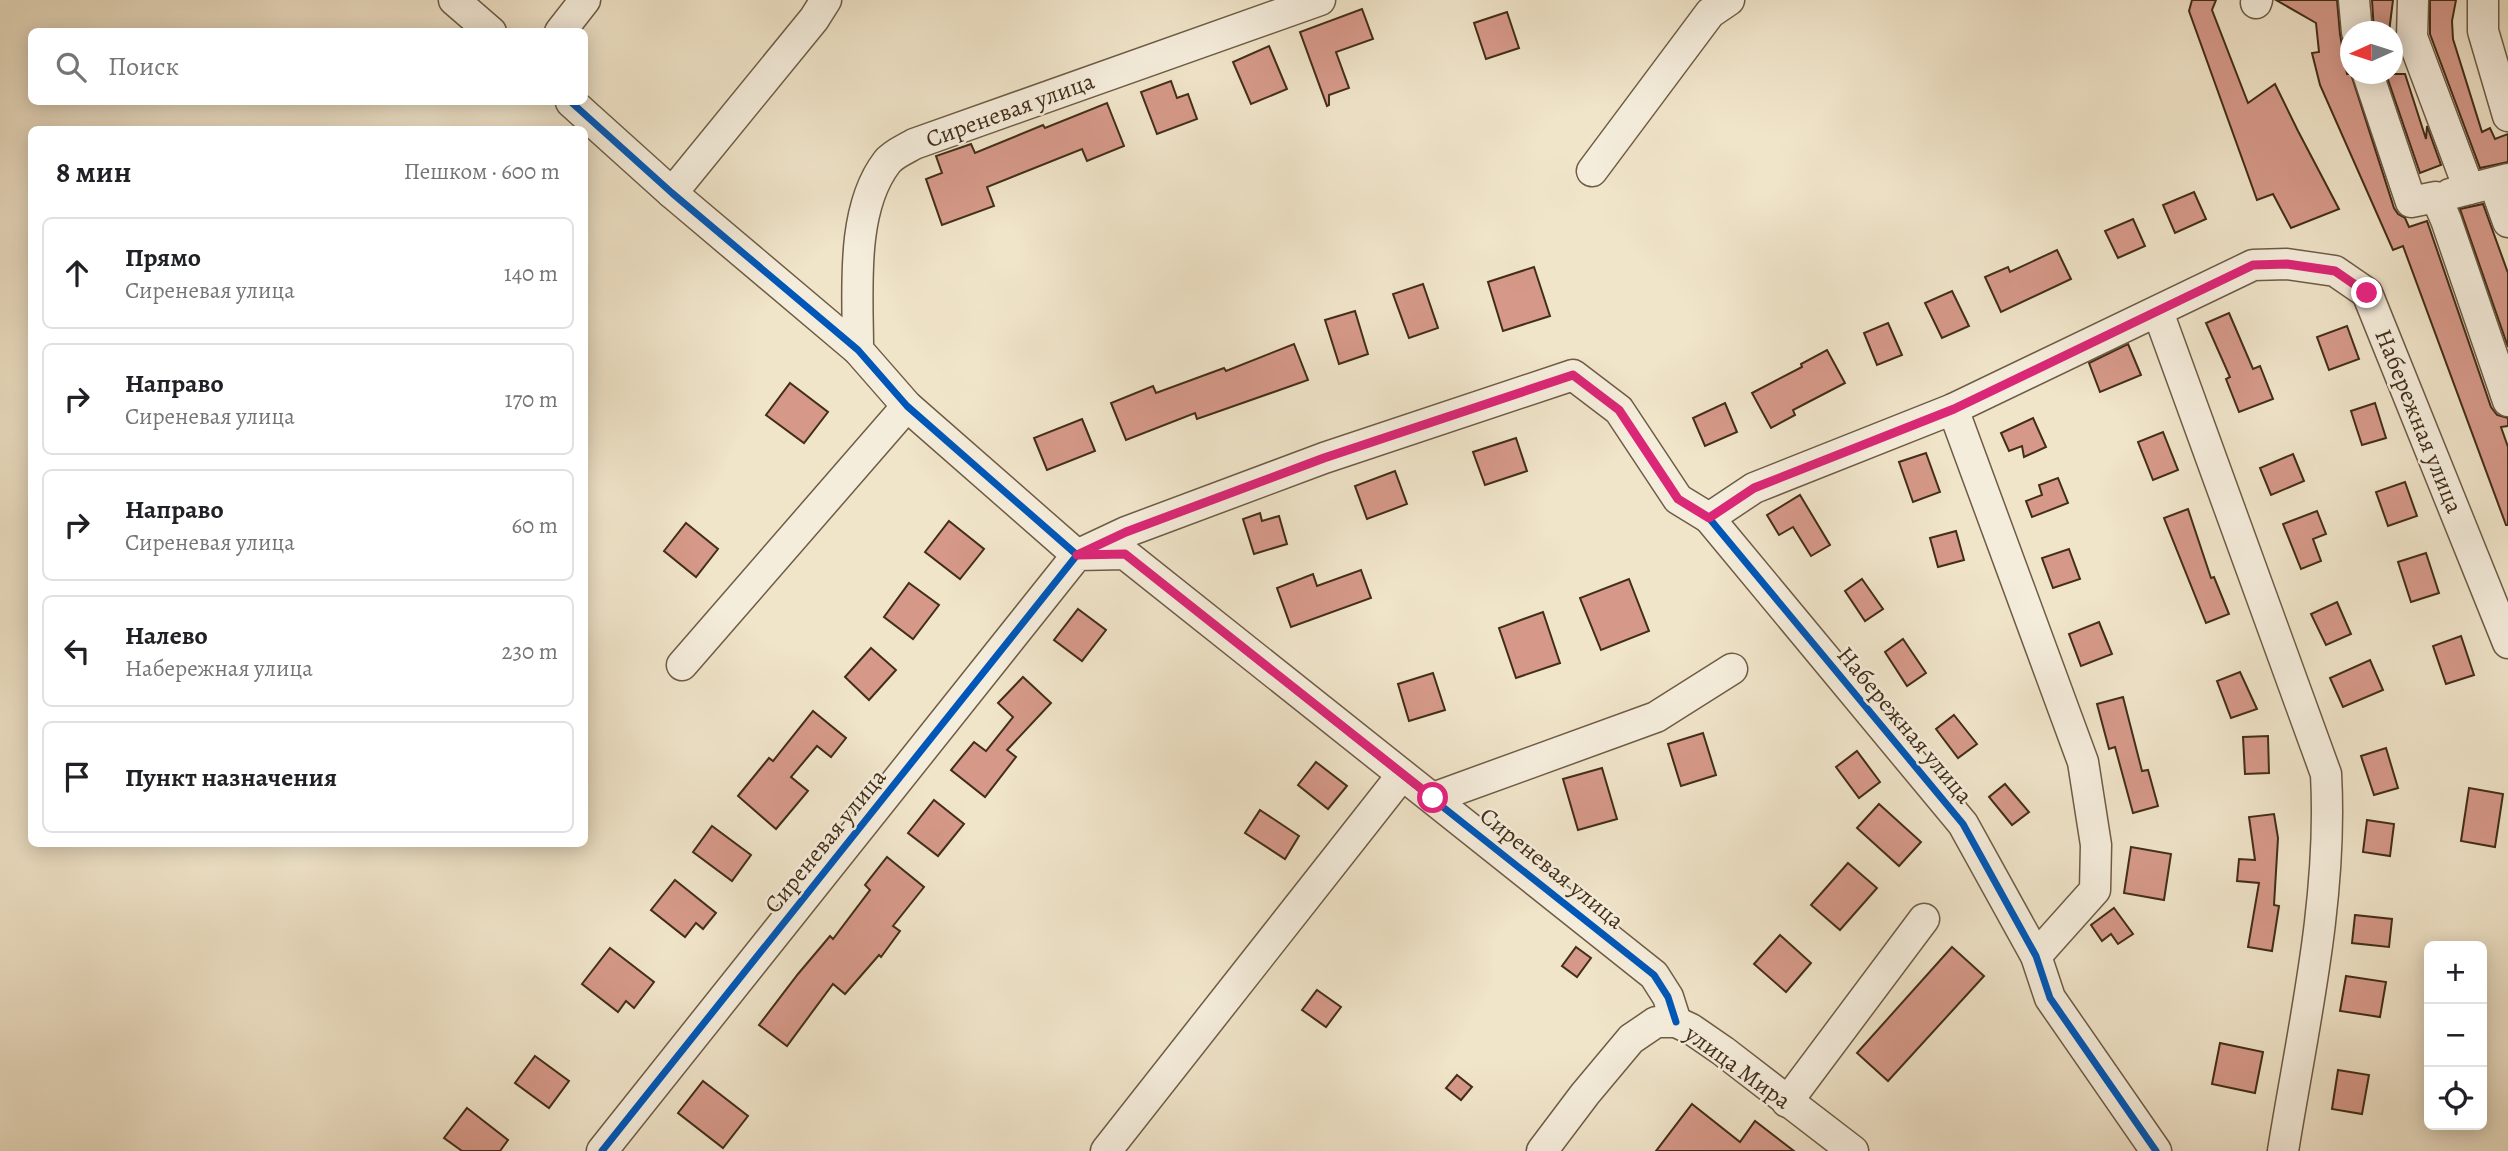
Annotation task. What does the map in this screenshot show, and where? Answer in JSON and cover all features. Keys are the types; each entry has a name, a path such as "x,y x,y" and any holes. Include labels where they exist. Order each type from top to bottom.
{"street":[{"path":"454,0 486,28"},
{"path":"563,28 585,0"},
{"path":"672,193 814,19 826,0"},
{"name":"Сиреневая улица","path":"858,350 859,253 866,211 875,182 889,159 914,144 1320,0"},
{"path":"2354,0 2356,21"},
{"path":"2413,0 2412,37 2508,222"},
{"path":"2483,0 2483,31 2508,116"},
{"path":"1592,171 1717,4"},
{"path":"2371,84 2411,202 2490,184"},
{"path":"574,105 672,193 858,350 907,405 1077,555"},
{"path":"2436,197 2508,401"},
{"name":"Набережная улица","path":"2156,1151 2050,998 2036,957 1963,824 1709,518 1754,488 1954,409 2253,265 2287,264 2335,271 2367,293 2508,643"},
{"path":"2158,312 2326,774 2328,817 2321,915 2283,1151"},
{"name":"Сиреневая улица","path":"602,1151 1077,555 1126,532 1324,458 1573,375 1619,410 1678,499 1709,518"},
{"path":"682,665 907,405"},
{"path":"1954,409 2083,762 2096,845 2095,890 2036,957"},
{"name":"Сиреневая улица","path":"1077,555 1125,554 1654,975 1668,997 1676,1022"},
{"path":"1433,798 1656,717 1732,669"},
{"path":"1106,1151 1402,775"},
{"path":"1787,1102 1924,919"},
{"name":"улица Мира","path":"1542,1151 1631,1039 1656,1022 1676,1022 1691,1029 1853,1151"}],"building":[{"path":"2192,0 2216,0 2212,10 2248,103 2275,84 2339,209 2291,228 2273,194 2257,200 2189,11"},
{"path":"2276,0 2337,0 2340,84 2354,84 2394,208 2405,218 2409,227 2427,221 2491,407 2497,415 2508,418 2508,426 2501,427 2508,447 2508,525 2403,246 2393,250 2320,85 2312,53 2319,52 2316,23"},
{"path":"2372,0 2393,0 2390,21 2373,21"},
{"path":"2430,0 2456,0 2452,21 2453,39 2482,132 2490,128 2495,139 2508,134 2508,162 2480,168 2430,34"},
{"path":"1362,9 1373,39 1336,52 1349,88 1329,95 1327,106 1300,32"},
{"path":"1507,12 1519,48 1486,59 1474,23"},
{"path":"1269,46 1287,89 1251,104 1233,62"},
{"path":"2403,74 2426,139 2427,126 2441,165 2420,173 2389,84 2403,84"},
{"path":"1171,81 1177,98 1188,94 1197,119 1157,134 1141,92"},
{"path":"1107,103 1124,146 1087,161 1082,149 987,187 994,206 942,225 926,179 942,173 936,156 971,144 975,153"},
{"path":"2194,192 2206,219 2175,233 2163,205"},
{"path":"2483,204 2508,273 2508,347 2460,209"},
{"path":"2133,219 2145,246 2118,258 2105,231"},
{"path":"2057,250 2071,279 2001,312 1985,277 2008,267 2010,272"},
{"path":"1534,267 1550,316 1503,331 1488,282"},
{"path":"1423,284 1438,328 1409,338 1393,294"},
{"path":"1952,291 1969,326 1942,338 1925,303"},
{"path":"1355,311 1368,354 1339,364 1325,320"},
{"path":"2229,313 2253,369 2260,366 2273,399 2239,412 2226,379 2230,377 2206,323"},
{"path":"1888,323 1902,355 1877,365 1864,333"},
{"path":"2347,326 2359,359 2329,370 2317,337"},
{"path":"1294,344 1308,380 1197,419 1195,413 1126,440 1111,403 1153,386 1156,393 1224,368 1226,371"},
{"path":"2128,344 2141,375 2100,392 2089,363"},
{"path":"1827,350 1845,383 1793,410 1795,415 1771,428 1752,393 1802,367 1801,364"},
{"path":"790,383 828,412 804,443 766,415"},
{"path":"1725,403 1737,432 1705,446 1693,418"},
{"path":"2375,403 2386,438 2362,445 2351,411"},
{"path":"2033,418 2046,447 2024,457 2022,446 2009,451 2001,433"},
{"path":"1082,419 1095,451 1047,470 1034,438"},
{"path":"2163,432 2178,470 2153,480 2138,442"},
{"path":"1516,438 1527,471 1485,485 1473,452"},
{"path":"1926,453 1940,492 1913,502 1899,462"},
{"path":"2293,454 2304,481 2271,495 2260,468"},
{"path":"1395,471 1407,504 1367,519 1355,486"},
{"path":"2058,478 2068,503 2032,517 2026,501 2042,495 2039,485"},
{"path":"2405,482 2417,516 2388,526 2376,492"},
{"path":"1800,495 1830,545 1811,556 1793,527 1779,535 1767,515"},
{"path":"2188,509 2211,578 2214,577 2229,614 2206,623 2164,518"},
{"path":"2317,511 2326,534 2313,539 2321,561 2301,569 2283,524"},
{"path":"1260,513 1262,521 1279,516 1287,544 1254,554 1243,519"},
{"path":"949,521 984,549 960,579 925,552"},
{"path":"686,523 718,549 696,577 664,551"},
{"path":"1956,531 1964,560 1938,567 1930,538"},
{"path":"2069,549 2080,579 2053,588 2042,558"},
{"path":"2426,553 2439,593 2411,602 2398,562"},
{"path":"1361,570 1371,598 1291,627 1277,588 1313,574 1317,586"},
{"path":"1629,579 1649,631 1601,650 1580,598"},
{"path":"1862,579 1883,609 1865,621 1845,591"},
{"path":"909,583 939,605 913,639 884,617"},
{"path":"2337,602 2351,634 2326,645 2311,614"},
{"path":"1078,609 1106,630 1082,661 1054,640"},
{"path":"1543,612 1560,663 1516,678 1499,628"},
{"path":"2099,622 2112,654 2081,666 2069,634"},
{"path":"2461,636 2474,675 2446,684 2433,646"},
{"path":"1903,639 1926,673 1907,686 1885,652"},
{"path":"871,648 896,670 869,700 845,677"},
{"path":"2370,660 2383,690 2343,707 2330,678"},
{"path":"2240,672 2257,709 2231,718 2217,681"},
{"path":"1433,673 1445,710 1409,721 1398,684"},
{"path":"1023,677 1051,703 1007,750 1016,757 985,797 951,770 974,742 986,751 1013,717 998,703"},
{"path":"2123,697 2142,771 2148,770 2158,806 2133,813 2115,747 2109,749 2097,704"},
{"path":"813,711 846,738 831,757 817,746 791,777 808,791 776,829 738,796 769,758 773,761"},
{"path":"1954,715 1977,744 1958,758 1936,729"},
{"path":"1703,733 1716,775 1681,786 1668,744"},
{"path":"2268,736 2269,773 2245,774 2243,737"},
{"path":"2386,748 2398,788 2374,795 2361,756"},
{"path":"1857,751 1880,782 1859,798 1836,767"},
{"path":"1316,762 1347,786 1328,809 1298,785"},
{"path":"1602,768 1617,819 1578,830 1563,779"},
{"path":"2005,784 2029,812 2012,825 1989,797"},
{"path":"2469,788 2503,794 2495,847 2461,841"},
{"path":"934,800 964,824 938,856 908,833"},
{"path":"1879,804 1921,842 1899,866 1857,828"},
{"path":"1260,810 1299,836 1285,859 1245,833"},
{"path":"2274,814 2278,838 2274,905 2279,906 2272,951 2248,947 2259,883 2237,881 2239,859 2255,860 2249,817"},
{"path":"2367,820 2394,824 2390,856 2363,852"},
{"path":"712,826 751,855 732,881 693,852"},
{"path":"2131,847 2171,854 2164,900 2124,893"},
{"path":"887,857 924,887 893,926 900,931 881,957 879,955 845,994 833,984 787,1046 759,1025 830,936 833,939 870,890 865,885"},
{"path":"1848,863 1877,888 1840,930 1811,905"},
{"path":"675,880 716,913 703,929 696,923 685,937 651,910"},
{"path":"2114,908 2133,934 2118,944 2111,934 2102,941 2091,925"},
{"path":"2355,915 2392,919 2389,947 2352,943"},
{"path":"1780,935 1811,963 1786,992 1754,964"},
{"path":"1576,947 1591,958 1577,977 1562,966"},
{"path":"1952,947 1984,976 1888,1081 1857,1053"},
{"path":"610,948 654,982 634,1008 626,1001 618,1012 582,984"},
{"path":"2346,976 2386,982 2380,1017 2340,1011"},
{"path":"1317,990 1341,1007 1326,1027 1302,1010"},
{"path":"2220,1043 2263,1052 2255,1093 2212,1084"},
{"path":"535,1056 569,1081 549,1108 515,1083"},
{"path":"2338,1070 2369,1075 2362,1114 2332,1109"},
{"path":"1457,1075 1472,1087 1461,1100 1446,1088"},
{"path":"703,1081 748,1116 723,1148 678,1113"},
{"path":"1692,1104 1740,1142 1755,1121 1794,1151 1656,1151"},
{"path":"467,1108 508,1140 500,1151 462,1151 444,1138"}],"cycle path":[{"path":"574,105 672,193 858,350 907,406 1077,555 1126,532 1324,458 1573,375 1619,410 1678,499 1709,518 1963,824 2036,956 2050,998 2156,1151"},
{"path":"602,1151 1077,555 1125,554 1654,975 1668,997 1676,1022"}],"route":[{"path":"1433,798 1125,554 1077,555 1126,532 1324,458 1573,375 1619,410 1678,499 1709,518 1754,488 1954,409 2253,265 2287,264 2335,271 2367,293"}]}
